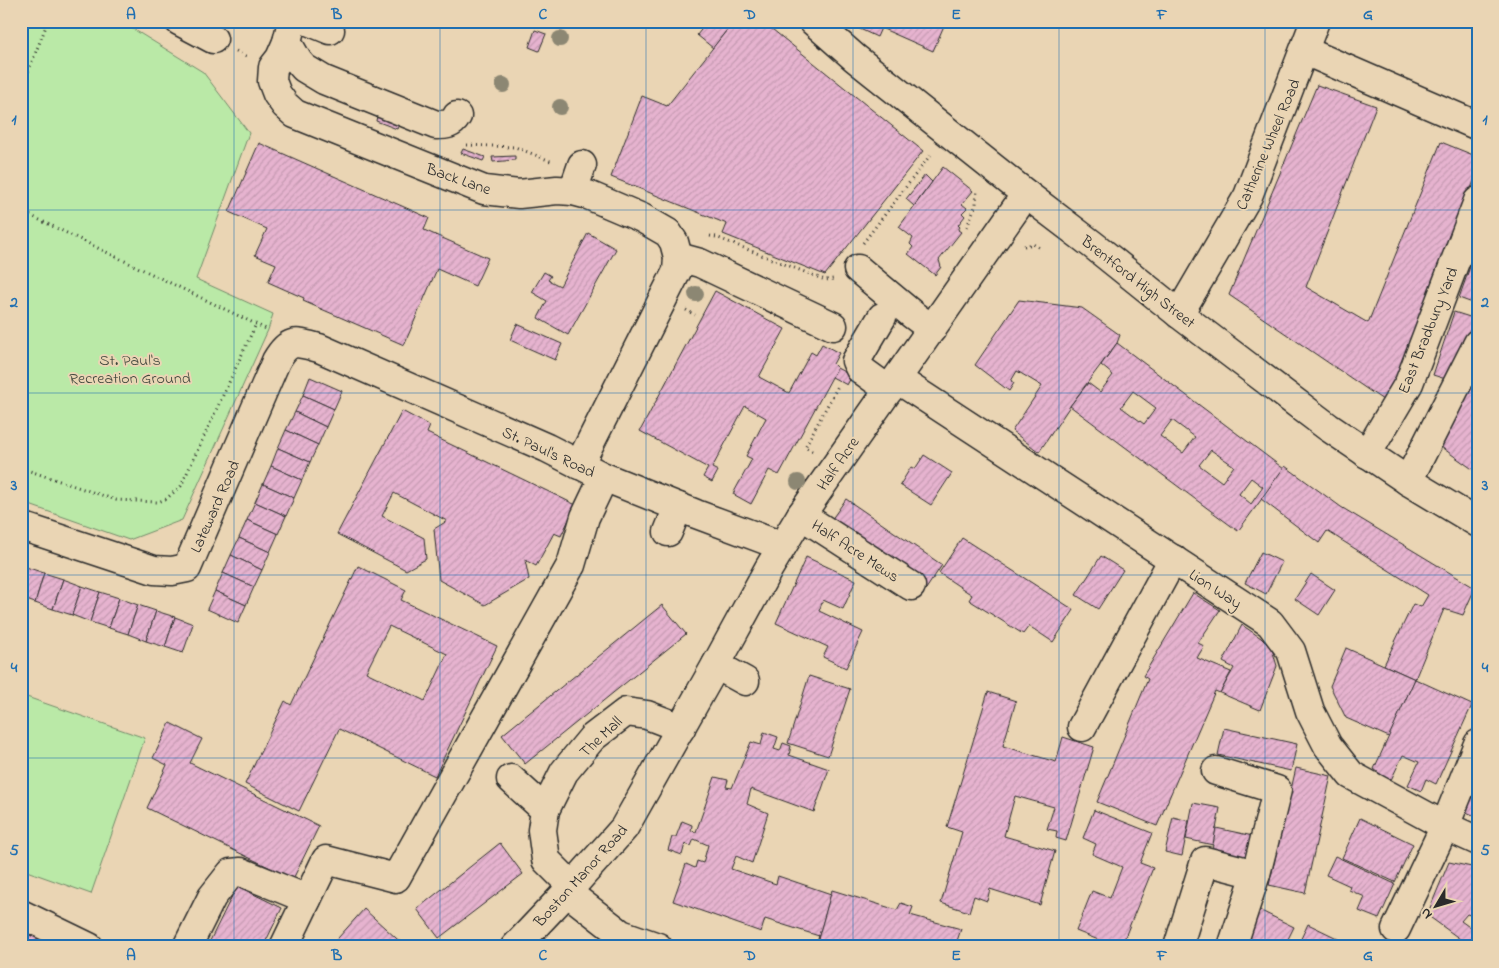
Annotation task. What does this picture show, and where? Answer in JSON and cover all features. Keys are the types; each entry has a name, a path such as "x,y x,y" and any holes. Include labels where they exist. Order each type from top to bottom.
{"street":[{"path":"179,21 213,39"},
{"name":"Catherine Wheel Road","path":"1179,314 1248,196 1315,21"},
{"name":"Brentford High Street","path":"817,23 855,58 889,83 1026,194 1094,245 1179,314 1328,427 1408,481 1478,523"},
{"path":"273,67 280,58 289,32"},
{"path":"289,32 298,61 304,68 324,80 436,125 450,124 454,122 457,116"},
{"path":"1305,51 1478,126"},
{"name":"Back Lane","path":"273,67 272,81 277,94 295,114 484,190 519,194 557,190 578,176 588,195 642,218 660,228 668,233 684,254 833,326"},
{"name":"Half Acre","path":"675,737 801,514 1026,194"},
{"name":"East Bradbury Yard","path":"1367,454 1409,383 1478,202"},
{"path":"580,465 684,254"},
{"path":"858,268 932,329"},
{"name":"Lion Way","path":"882,317 856,361 860,369 893,384 1173,559 1270,623 1290,651 1310,711 1328,746 1351,775 1445,826 1478,841"},
{"name":"Lateward Road","path":"21,526 154,570 172,572 187,568 276,361 283,349 291,343 300,343 319,348"},
{"path":"1408,481 1478,343"},
{"name":"St. Paul's Road","path":"319,348 547,448 604,477 782,546"},
{"path":"284,947 326,860 396,878 571,565 585,517 604,477"},
{"path":"668,532 678,506"},
{"name":"Half Acre Mews","path":"801,514 911,586"},
{"path":"1082,727 1173,559"},
{"path":"716,665 745,681"},
{"name":"The Mall","path":"658,947 621,934 570,889 546,860 542,830 545,810 564,772 592,738 626,712 647,714 675,737"},
{"name":"Boston Manor Road","path":"515,947 624,828 675,737"},
{"path":"1396,929 1445,826 1478,744"},
{"path":"1216,771 1277,790 1256,874 1232,947"},
{"path":"511,779 545,810"},
{"path":"1182,946 1205,861 1256,874"},
{"path":"187,947 212,897 231,873 240,872 307,899"},
{"path":"21,914 89,947"}],"path":[{"path":"21,90 48,21"},
{"path":"213,39 256,61 273,67"},
{"path":"464,144 516,147 578,176"},
{"path":"684,254 708,244 705,236 716,237 824,280 844,278 858,268 860,251 864,240 934,151"},
{"path":"21,211 268,330"},
{"path":"1018,246 1033,244 1041,248"},
{"path":"21,468 116,500 158,502 166,499 181,486 256,324"},
{"path":"811,450 805,446 840,382"}],"green space":[{"name":"St. Paul's Recreation Ground","path":"21,21 120,21 203,72 249,133 196,279 273,314 268,330 182,520 129,540 21,502"},
{"path":"21,695 145,738 91,894 21,869"}],"building":[{"path":"708,21 716,21 727,30 713,48 697,35"},
{"path":"734,21 762,21 923,151 825,275 723,234 727,224 611,177 642,96 667,106"},
{"path":"848,21 946,21 933,51 881,28 877,37 847,23"},
{"path":"535,30 546,34 539,51 529,47"},
{"path":"1317,85 1376,106 1306,287 1368,323 1441,142 1478,157 1478,169 1413,354 1383,400 1229,295"},
{"path":"377,116 399,125 397,129 376,121"},
{"path":"259,143 429,218 424,230 488,258 475,286 437,269 404,345 303,301 304,298 268,282 276,264 255,255 267,229 229,212"},
{"path":"463,149 485,157 483,161 461,153"},
{"path":"515,156 515,160 493,162 492,157"},
{"path":"943,167 973,191 962,204 967,208 962,213 965,216 958,225 960,227 958,230 961,232 939,260 941,267 935,275 908,254 913,247 910,244 913,238 899,227"},
{"path":"925,175 932,182 914,206 906,199"},
{"path":"588,233 616,249 568,335 538,318 547,301 532,292 544,272 551,276 548,280 560,286"},
{"path":"1478,244 1478,305 1459,298"},
{"path":"715,291 785,329 759,377 789,393 811,352 816,355 822,344 839,353 833,364 837,368 779,475 769,470 751,504 733,494 752,459 746,456 766,418 745,406 712,468 718,471 712,482 703,477 708,468 640,431"},
{"path":"1019,300 1082,308 1120,335 1117,343 1070,406 1039,452 1012,431 1042,386 1017,371 1011,381 1014,383 1009,391 975,365"},
{"path":"1454,312 1476,319 1455,382 1433,375"},
{"path":"517,324 562,344 555,360 510,340"},
{"path":"1117,343 1284,469 1238,531 1070,406 1088,383 1100,392 1113,375 1101,365","holes":["1133,391 1156,408 1144,424 1121,407","1172,420 1195,437 1183,453 1160,436","1211,450 1234,466 1222,482 1199,465","1251,478 1263,487 1251,504 1239,494"]},
{"path":"1478,363 1478,473 1434,442"},
{"path":"837,368 852,376 847,385 832,377"},
{"path":"310,377 342,391 334,409 303,395"},
{"path":"303,395 334,409 326,427 295,412"},
{"path":"402,411 430,426 427,433 576,505 561,536 554,533 536,566 525,560 529,579 485,605 439,580 434,529 447,521 394,493 382,516 424,538 426,559 406,570 337,534"},
{"path":"295,412 326,427 318,445 286,430"},
{"path":"286,430 318,445 310,462 278,448"},
{"path":"278,448 310,462 302,480 271,466"},
{"path":"924,455 952,473 931,505 900,485 911,467 915,469"},
{"path":"271,466 302,480 294,498 263,484"},
{"path":"1285,466 1341,507 1475,588 1463,615 1444,609 1415,679 1384,665 1413,604 1421,607 1428,595 1327,531 1319,543 1261,499"},
{"path":"263,484 294,498 286,516 255,502"},
{"path":"846,499 942,565 926,589 829,523"},
{"path":"255,502 286,516 278,534 247,520"},
{"path":"247,520 278,534 270,552 239,538"},
{"path":"239,538 270,552 262,570 231,555"},
{"path":"962,538 1074,610 1053,642 1029,626 1023,634 969,600 972,595 939,573"},
{"path":"1261,552 1282,562 1266,594 1245,583"},
{"path":"231,555 262,570 254,587 223,573"},
{"path":"1101,556 1123,570 1098,609 1076,595"},
{"path":"806,557 856,580 843,609 823,600 819,611 863,632 846,668 823,657 828,647 776,623"},
{"path":"21,565 26,567 21,580"},
{"path":"358,566 406,590 401,600 497,646 435,776 339,729 299,811 245,784 285,701 291,705","holes":["389,626 447,654 425,701 366,672"]},
{"path":"26,567 44,573 35,603 21,598 21,580"},
{"path":"44,573 63,579 53,609 35,603"},
{"path":"223,573 254,587 246,605 215,591"},
{"path":"1311,574 1335,590 1319,615 1295,599"},
{"path":"63,579 82,586 72,615 53,609"},
{"path":"82,586 100,592 90,622 72,615"},
{"path":"215,591 246,605 238,623 207,609"},
{"path":"100,592 119,598 109,628 90,622"},
{"path":"1193,593 1220,610 1198,643 1204,646 1197,658 1231,672 1220,693 1215,691 1157,826 1097,802 1148,679 1143,676"},
{"path":"119,598 138,605 128,634 109,628"},
{"path":"138,605 156,611 146,641 128,634"},
{"path":"662,605 686,634 525,764 502,735"},
{"path":"156,611 175,617 165,647 146,641"},
{"path":"175,617 193,624 183,653 165,647"},
{"path":"1242,625 1261,638 1272,649 1277,666 1260,710 1220,693 1234,668 1223,662"},
{"path":"1346,648 1415,679 1389,737 1346,718 1330,686"},
{"path":"809,676 850,689 828,756 788,743"},
{"path":"1415,679 1472,705 1436,784 1426,779 1421,791 1408,785 1419,762 1403,755 1390,782 1374,769"},
{"path":"988,692 1016,701 1003,746 1056,762 1063,737 1094,747 1066,841 1056,838 1057,831 1047,829 1054,807 1015,796 1004,836 1055,851 1040,905 990,889 987,901 974,896 969,912 941,903 962,832 947,827"},
{"path":"170,723 202,739 190,763 319,826 293,879 147,808 167,765 153,758"},
{"path":"1224,728 1297,744 1291,771 1218,755"},
{"path":"764,732 778,737 774,749 780,751 783,743 791,746 789,755 829,769 814,812 751,789 747,804 768,813 752,863 736,856 731,869 776,884 778,876 831,894 819,936 765,919 761,932 673,901 686,864 695,868 697,861 703,863 708,845 694,839 691,846 685,844 682,855 668,850 672,837 676,837 682,821 692,825 691,831 696,832 715,777 728,780 726,787 732,788 751,742 761,745"},
{"path":"1296,768 1331,776 1305,893 1269,885"},
{"path":"1478,783 1478,817 1466,812"},
{"path":"1193,803 1220,808 1213,845 1186,839"},
{"path":"1094,810 1152,833 1140,863 1153,868 1121,947 1116,947 1076,931 1092,891 1110,898 1122,867 1092,854 1096,844 1083,838"},
{"path":"1173,817 1189,821 1182,856 1165,852"},
{"path":"1360,818 1413,844 1395,882 1342,858"},
{"path":"1216,828 1253,836 1247,863 1211,856"},
{"path":"500,843 523,874 439,938 417,909"},
{"path":"1335,856 1395,884 1379,919 1359,911 1365,897 1349,890 1350,886 1326,875"},
{"path":"1449,862 1476,868 1478,865 1478,924 1476,917 1467,914 1461,921 1472,929 1471,933 1478,937 1478,947 1471,947 1427,915"},
{"path":"237,886 282,908 263,947 207,947"},
{"path":"832,890 897,910 901,903 913,907 910,915 961,929 955,947 843,947 818,939"},
{"path":"1255,908 1294,927 1284,947 1252,947 1239,941"},
{"path":"364,909 406,947 330,947"},
{"path":"21,923 68,947 21,947"},
{"path":"1308,924 1339,939 1335,947 1297,947"},
{"path":"1401,938 1413,947 1395,947"}]}
